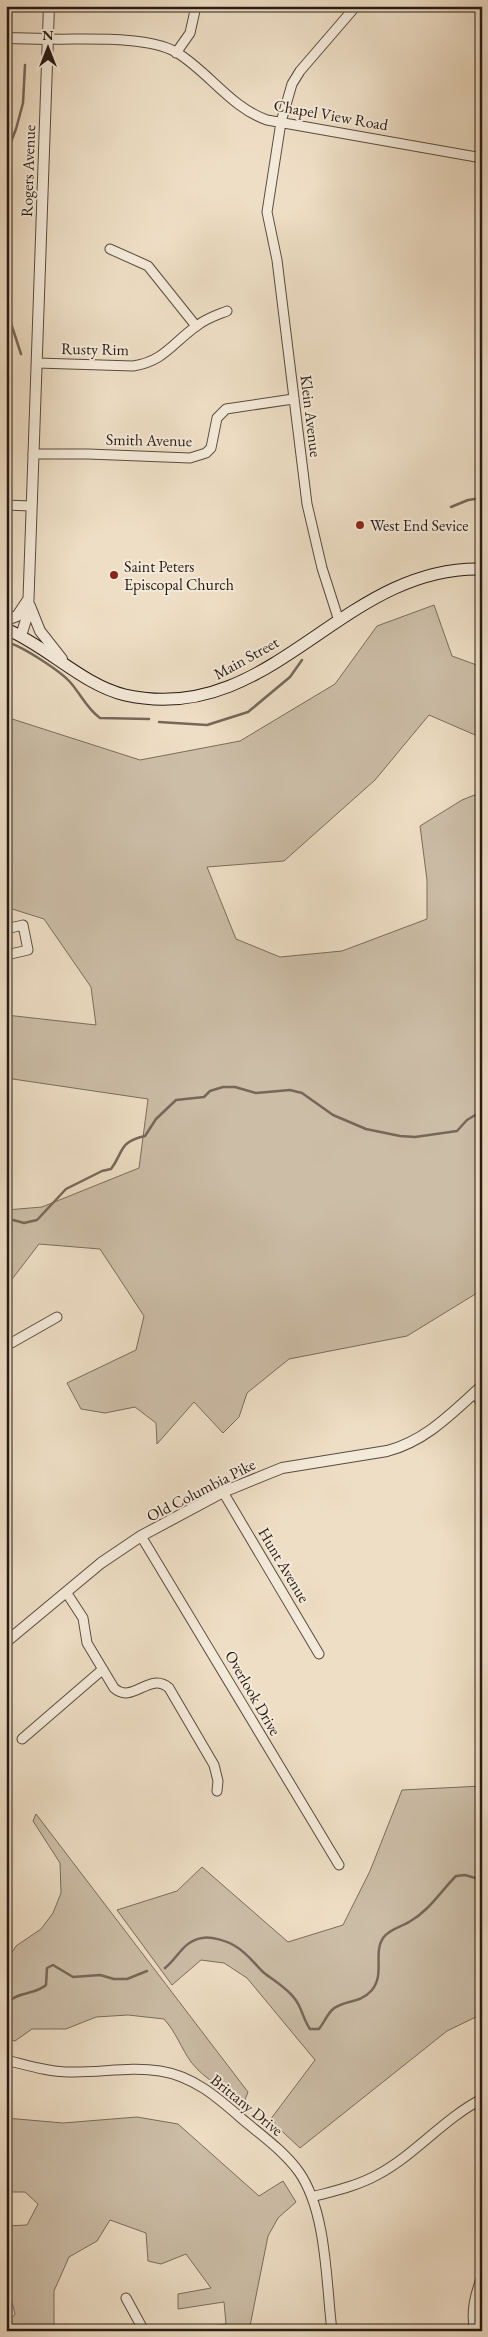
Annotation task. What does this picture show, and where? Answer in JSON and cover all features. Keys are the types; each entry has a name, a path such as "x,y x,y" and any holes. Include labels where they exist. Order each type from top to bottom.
{"main road":[{"name":"Main Street","path":"6,629 22,636 110,690 123,695 156,700 206,696 258,674 339,621 406,582 446,571 482,570"}],"street":[{"name":"Rogers Avenue","path":"22,636 26,624 28,601 49,6"},
{"path":"176,53 190,33 196,6"},
{"path":"281,122 292,84 300,71 356,6"},
{"path":"6,38 48,39"},
{"name":"Chapel View Road","path":"48,39 143,42 162,46 176,53 244,110 262,118 482,158"},
{"name":"Klein Avenue","path":"281,122 267,212 277,260 307,504 322,568 339,621"},
{"path":"110,249 148,266 196,326"},
{"name":"Rusty Rim","path":"37,363 133,366 145,364 166,353 196,326 227,311"},
{"name":"Smith Avenue","path":"33,454 190,458 200,456 211,448 216,418 226,409 293,399"},
{"path":"6,505 30,506"},
{"path":"6,620 17,616 28,601"},
{"path":"28,601 35,620 48,642 61,658 74,669"},
{"path":"6,929 23,925 28,950 6,955"},
{"path":"6,1346 57,1317"},
{"path":"478,1389 482,1405"},
{"name":"Old Columbia Pike","path":"7,1640 101,1562 141,1536 223,1492 282,1468 387,1452 404,1447 435,1427 478,1389"},
{"name":"Hunt Avenue","path":"223,1492 320,1654"},
{"name":"Overlook Drive","path":"141,1536 339,1865"},
{"path":"66,1592 83,1618 87,1643 114,1688 123,1693 135,1691 154,1682 165,1684 169,1688 214,1765 218,1781 217,1791"},
{"path":"22,1739 102,1670"},
{"name":"Brittany Drive","path":"6,2060 48,2070 68,2072 147,2069 169,2073 186,2079 212,2093 284,2155 300,2174 312,2197 322,2247 332,2331"},
{"path":"312,2197 357,2184 377,2175 394,2164 455,2114 482,2099"},
{"path":"475,2331 472,2320 473,2306 482,2277"},
{"path":"126,2298 144,2331"}],"shaded area":[{"path":"434,605 452,656 482,667 482,738 429,715 375,780 284,861 207,867 236,939 280,957 342,951 427,919 427,880 420,826 462,800 482,792 482,1290 407,1336 289,1359 247,1393 239,1417 223,1433 194,1402 157,1444 156,1423 135,1407 105,1413 81,1409 67,1383 136,1350 144,1316 100,1249 39,1244 6,1287 6,1210 42,1207 139,1168 148,1099 6,1078 6,1015 96,1025 91,987 44,919 6,907 6,717 140,760 240,741 335,684 377,626"},
{"path":"482,1786 482,2014 447,2031 300,2148 270,2120 315,2060 247,1978 224,1963 201,1960 172,1985 117,1910 177,1891 202,1867 288,1942 343,1925 370,1871 402,1790"},
{"path":"36,1814 248,2092 244,2102 216,2084 191,2062 164,2019 128,2015 96,2017 66,2029 32,2029 15,2041 6,2039 6,1962 16,1946 41,1929 53,1913 61,1893 60,1863 33,1821"},
{"path":"137,2117 178,2124 259,2196 283,2181 296,2202 278,2218 268,2236 249,2331 191,2331 191,2329 226,2324 224,2302 178,2309 178,2294 211,2288 186,2254 161,2264 148,2261 146,2233 110,2220 97,2241 69,2257 54,2291 54,2331 8,2331 8,2323 15,2314 6,2279 6,2226 27,2225 38,2204 25,2192 6,2192 6,2118 63,2123"}],"waterway":[{"path":"10,190 10,170 7,152 23,103 25,65"},
{"path":"6,308 21,354"},
{"path":"451,507 468,500 482,498"},
{"path":"6,642 30,653 65,677 91,710 100,718 149,719"},
{"path":"159,722 207,725 248,712 290,677 302,660"},
{"path":"6,1218 24,1223 37,1220 66,1189 102,1171 111,1169 123,1148 130,1141 145,1136 156,1119 176,1100 204,1097 210,1091 223,1087 235,1087 256,1093 290,1090 302,1093 333,1115 366,1129 400,1136 415,1137 457,1131 467,1120 482,1111"},
{"path":"165,1968 185,1946 195,1940 210,1938 228,1942 243,1951 263,1972 291,1995 297,2002 310,2029 319,2029 330,2012 336,2007 362,1998 372,1990 378,1977 380,1944 386,1935 416,1918 456,1876 465,1875 482,1880"},
{"path":"6,2003 11,1999 46,1985 47,1968 53,1965 73,1977 100,1975 114,1979 127,1979 147,1971"}],"place":[{"name":"West End Sevice","path":"360,525"},
{"name":"Saint Peters Episcopal Church","path":"114,575"}]}
